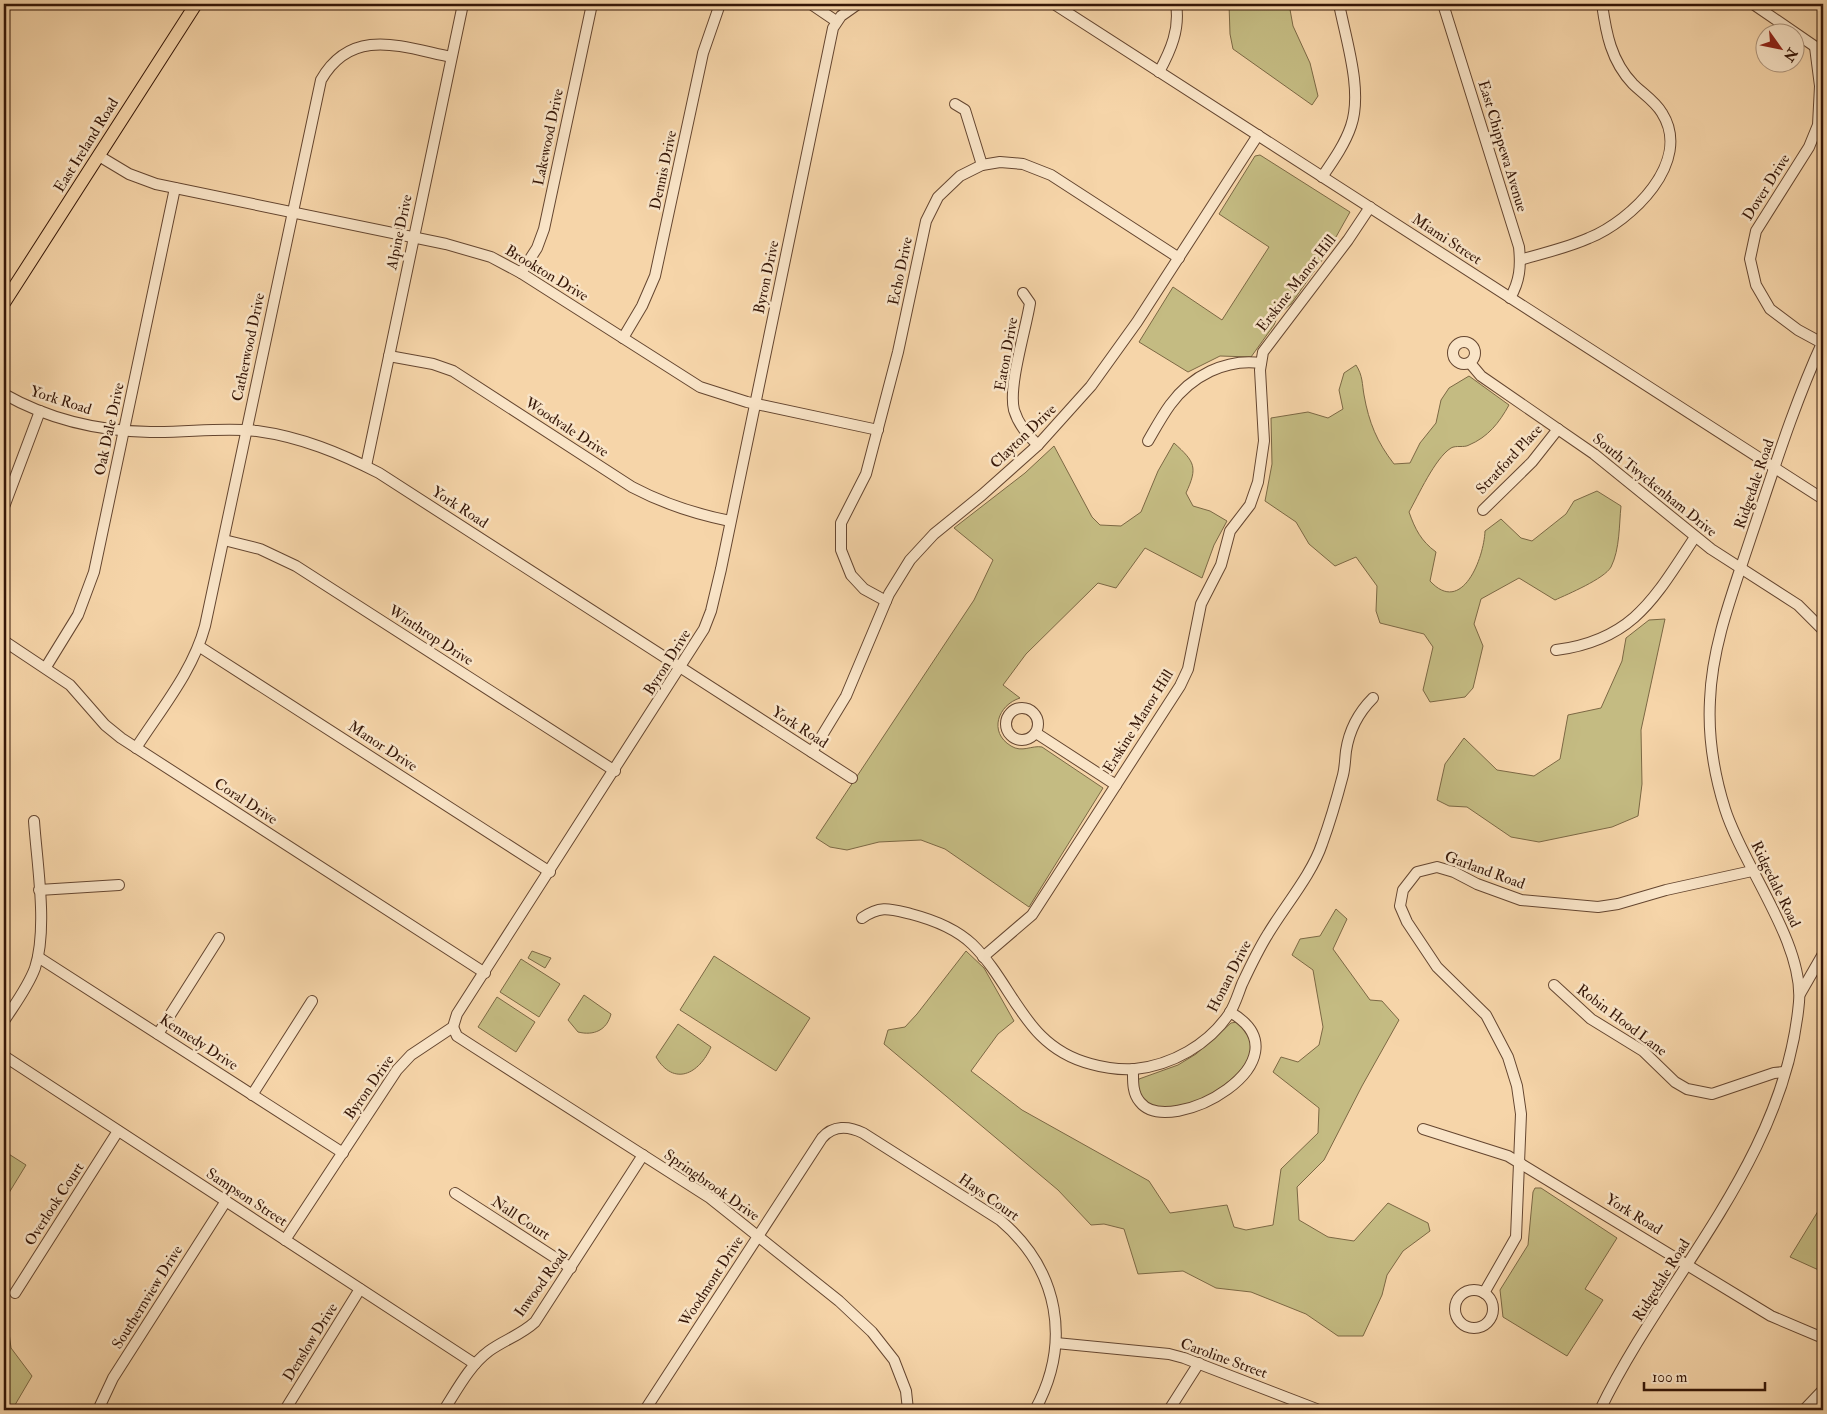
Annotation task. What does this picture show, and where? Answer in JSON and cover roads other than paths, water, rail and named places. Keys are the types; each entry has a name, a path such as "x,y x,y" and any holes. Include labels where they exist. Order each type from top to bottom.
{"main road":[{"name":"East Ireland Road","path":"4,304 196,4"}],"street":[{"name":"Alpine Drive","path":"366,466 463,4"},
{"name":"Lakewood Drive","path":"521,273 538,248 544,229 592,4"},
{"name":"Dennis Drive","path":"623,338 642,306 655,276 703,53 720,4"},
{"path":"812,4 836,21 858,4"},
{"name":"Miami Street","path":"1054,4 1823,499"},
{"path":"1159,72 1169,54 1176,34 1176,4"},
{"path":"1322,177 1352,125 1356,101 1338,4"},
{"name":"East Chippewa Avenue","path":"1444,4 1515,233 1520,260 1518,280 1510,298"},
{"path":"1520,260 1602,232 1639,203 1658,180 1666,166 1671,139 1666,121 1655,104 1633,84 1621,69 1608,42 1602,4"},
{"path":"1753,4 1819,50"},
{"name":"Byron Drive","path":"285,1240 397,1070 412,1056 454,1027 457,1014 701,636 711,611 836,21"},
{"name":"Catherwood Drive","path":"136,748 200,647 318,90 326,71 336,59 355,48 372,44 389,44 452,57"},
{"name":"Dover Drive","path":"1819,50 1821,92 1818,125 1809,148 1756,231 1750,259 1756,285 1770,309 1791,325 1823,342"},
{"path":"955,104 965,110 982,165"},
{"name":"Clayton Drive","path":"812,752 846,696 886,601 902,572 934,534 988,490 1038,445 1080,399 1114,356 1258,135"},
{"name":"Brookton Drive","path":"98,156 135,176 175,188 475,251 521,273 700,387 721,396 878,430"},
{"name":"Echo Drive","path":"886,601 864,589 855,580 846,567 839,543 844,514 862,485 878,430 903,328 926,221 932,207 944,190 960,176 982,165 1014,163 1041,170 1179,258"},
{"name":"Oak Dale Drive","path":"46,667 78,615 90,587 175,188"},
{"name":"Erskine Manor Hill","path":"983,956 1032,915 1180,686 1188,669 1201,604 1221,565 1230,531 1250,505 1255,494 1264,441 1261,363 1263,352 1348,240 1370,207"},
{"name":"Eaton Drive","path":"1023,293 1030,302 1014,382 1013,404 1019,421 1038,445"},
{"name":"Ridgedale Road","path":"1600,1410 1624,1366 1745,1172 1767,1126 1784,1072 1796,1023 1799,995 1796,965 1787,941 1725,809 1716,774 1710,726 1711,690 1718,643 1741,568 1774,468 1823,342"},
{"name":"Woodvale Drive","path":"389,356 433,364 452,372 632,487 653,498 698,515 730,521"},
{"path":"1148,441 1169,406 1194,382 1230,362 1261,363"},
{"name":"South Twyckenham Drive","path":"1470,362 1481,376 1623,476 1695,537 1798,605 1823,630"},
{"name":"York Road","path":"4,394 40,412 80,424 124,430 246,430 304,440 366,466 852,778"},
{"path":"4,507 40,412"},
{"name":"Stratford Place","path":"1483,510 1532,462 1558,429"},
{"path":"1556,650 1580,647 1597,641 1630,622 1656,595 1695,537"},
{"name":"Winthrop Drive","path":"224,540 260,549 291,563 615,771"},
{"name":"Coral Drive","path":"4,641 46,667 78,693 105,725 136,748 485,973"},
{"name":"Manor Drive","path":"200,647 550,872"},
{"name":"Honan Drive","path":"862,918 874,910 884,908 926,918 948,927 968,941 983,956 1028,1023 1055,1048 1078,1061 1103,1067 1133,1069 1162,1064 1190,1051 1213,1033 1230,1012 1261,946 1321,846 1344,773 1349,739 1358,716 1373,698"},
{"path":"1036,733 1116,785"},
{"path":"4,1021 29,982 38,957 40,942 39,890 34,821"},
{"name":"Garland Road","path":"1484,1293 1516,1237 1521,1114 1518,1086 1508,1057 1486,1015 1437,968 1406,922 1400,906 1403,890 1413,876 1424,869 1437,867 1454,872 1485,887 1521,900 1598,907 1618,904 1666,890 1752,870"},
{"path":"39,890 119,885"},
{"path":"158,1034 219,938"},
{"path":"1799,995 1823,954"},
{"name":"Kennedy Drive","path":"38,957 342,1153"},
{"name":"Robin Hood Lane","path":"1554,985 1591,1019 1643,1051 1675,1082 1687,1089 1712,1094 1774,1073 1784,1072"},
{"path":"252,1094 312,1002"},
{"path":"1133,1069 1135,1093 1140,1102 1152,1111 1162,1113 1182,1110 1219,1095 1248,1068 1256,1047 1252,1029 1230,1012"},
{"name":"Springbrook Drive","path":"454,1027 457,1036 468,1044 710,1198 839,1301 872,1332 898,1367 906,1391 908,1410"},
{"name":"Sampson Street","path":"4,1056 475,1364"},
{"name":"Woodmont Drive","path":"645,1410 822,1138 826,1133 842,1128"},
{"name":"Hays Court","path":"842,1128 855,1129 863,1133 1000,1220 1016,1235 1036,1261 1049,1291 1055,1313 1056,1343 1054,1364 1048,1384 1035,1410"},
{"name":"York Road","path":"1423,1129 1508,1156 1520,1162 1772,1316 1823,1338"},
{"name":"Overlook Court","path":"15,1293 118,1131"},
{"name":"Inwood Road","path":"444,1410 475,1364 493,1348 518,1335 535,1322 643,1155"},
{"name":"Nall Court","path":"454,1194 571,1268"},
{"name":"Southernview Drive","path":"98,1410 114,1378 226,1201"},
{"name":"Denslow Drive","path":"285,1410 360,1289"},
{"name":"Caroline Street","path":"1056,1343 1169,1354 1199,1362 1319,1410"},
{"path":"1169,1410 1199,1362"},
{"path":"1804,1410 1823,1390"}]}
